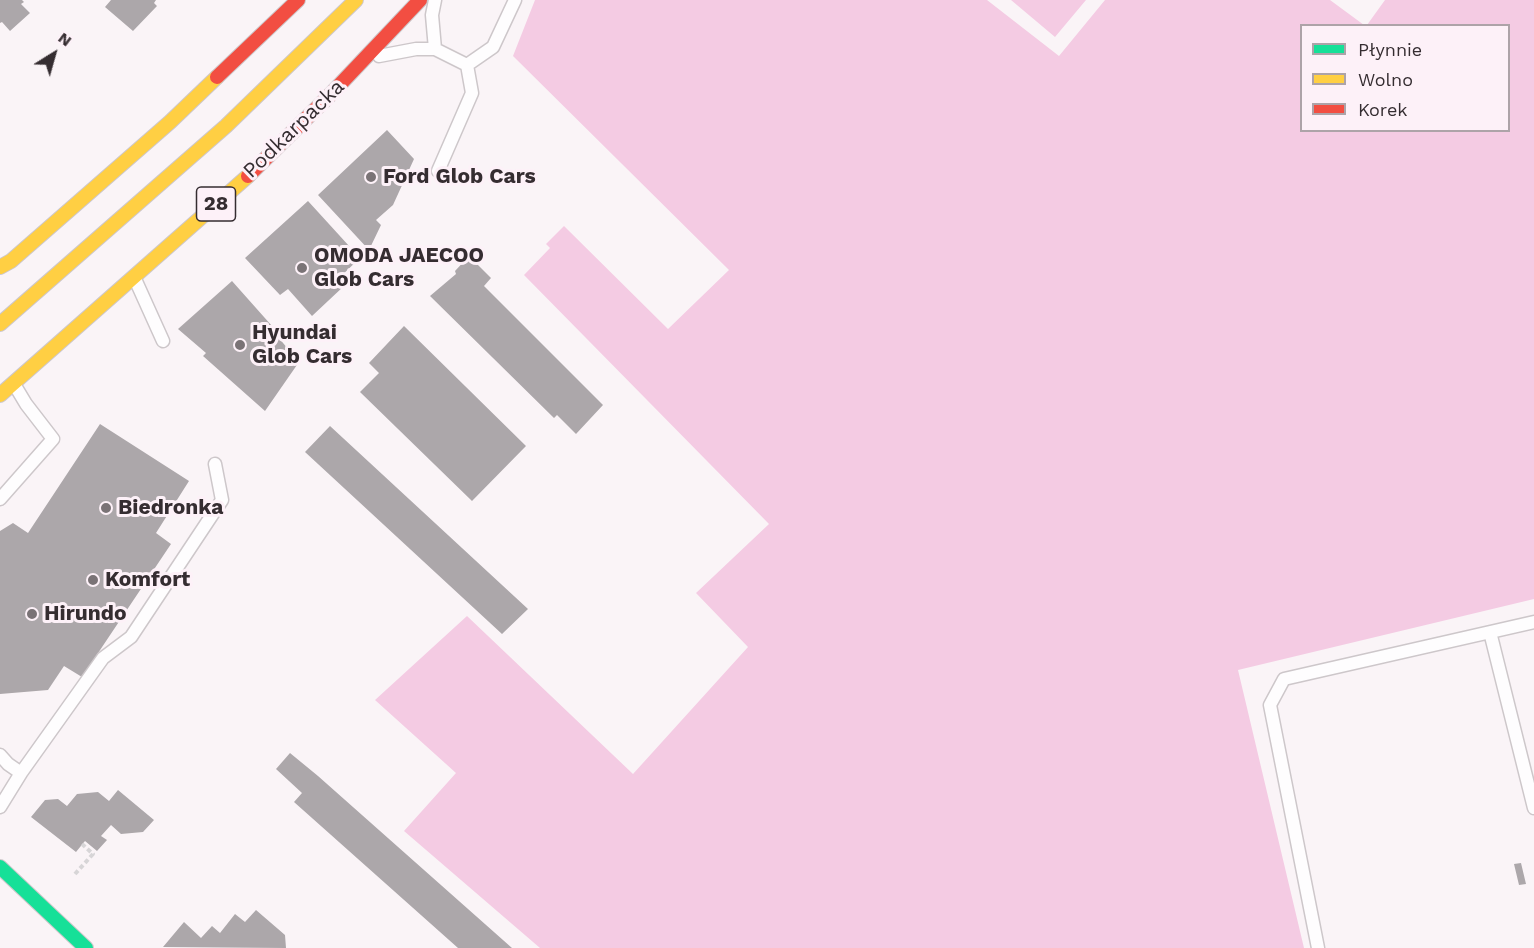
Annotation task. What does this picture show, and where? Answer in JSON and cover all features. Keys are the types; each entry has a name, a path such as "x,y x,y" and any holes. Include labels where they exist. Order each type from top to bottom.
{"main road":[{"path":"0,267 11,261 124,164 298,0"},
{"name":"28","path":"0,324 172,174 313,45 356,0"},
{"name":"Podkarpacka","path":"0,395 275,151 420,0"},
{"path":"0,867 86,948"}],"lane":[{"path":"435,0 432,15 435,49"},
{"path":"467,65 493,47 515,0"},
{"path":"359,66 378,56 398,51 435,49 467,65"},
{"path":"438,171 472,93 467,65"},
{"path":"134,277 163,341"},
{"path":"0,499 53,439 13,383"},
{"path":"0,807 21,773 103,658 131,637 222,500 215,464"},
{"path":"1318,948 1270,705 1284,679 1534,622"},
{"path":"1490,632 1534,808"},
{"path":"0,754 8,764 21,773"}],"path":[{"path":"75,874 93,854 82,844"}],"shaded area":[{"path":"535,0 987,0 1059,56 1105,0 1330,0 1363,24 1300,24 1300,132 1510,132 1510,24 1368,24 1385,0 1534,0 1534,599 1238,670 1304,948 540,948 404,831 456,773 375,700 467,616 633,774 748,647 696,593 769,524 524,275 550,248 546,244 564,226 668,329 729,270 513,56"},
{"path":"1011,0 1086,0 1055,37"}],"building":[{"path":"0,0 22,0 24,2 21,4 30,13 10,31 2,22 0,23"},
{"path":"111,0 156,0 154,3 157,6 133,31 105,7"},
{"name":"Ford Glob Cars","path":"387,130 414,159 393,205 376,220 381,225 369,250 318,195"},
{"name":"OMODA JAECOO Glob Cars","path":"308,201 360,258 338,279 344,286 312,316 288,289 280,295 245,258"},
{"path":"469,256 491,278 484,286 603,405 576,434 557,415 554,418 430,296 456,274 455,271"},
{"name":"Hyundai Glob Cars","path":"232,281 280,335 278,337 299,362 265,411 203,356 206,353 178,329"},
{"path":"404,326 526,446 472,501 360,392 379,373 369,363"},
{"path":"100,424 189,481 156,533 171,544 82,677 64,666 48,690 0,694 0,531 13,523 28,533"},
{"path":"330,426 528,609 502,634 305,452"},
{"path":"290,753 512,948 458,948 294,802 302,793 276,769"},
{"path":"118,790 154,820 143,832 121,834 111,825 101,836 107,840 97,851 85,841 76,852 31,817 45,800 58,799 67,806 77,794 98,792 109,801"},
{"path":"1521,863 1526,884 1519,885 1514,864"},
{"path":"256,910 285,935 286,948 163,947 184,922 201,938 212,926 220,933 235,914 245,922"}],"traffic: fast":[{"path":"0,867 86,948"}],"traffic: slow":[{"path":"0,324 226,126 356,0"},
{"path":"0,267 11,261 170,122 217,77"},
{"path":"0,395 248,176"}],"traffic: jam":[{"path":"217,77 298,0"},
{"path":"248,176 330,95 420,0"}],"place":[{"name":"Ford Glob Cars","path":"371,177"},
{"name":"OMODA JAECOO Glob Cars","path":"302,268"},
{"name":"Hyundai Glob Cars","path":"240,345"},
{"name":"Biedronka","path":"106,508"},
{"name":"Komfort","path":"93,580"},
{"name":"Hirundo","path":"32,614"}]}
